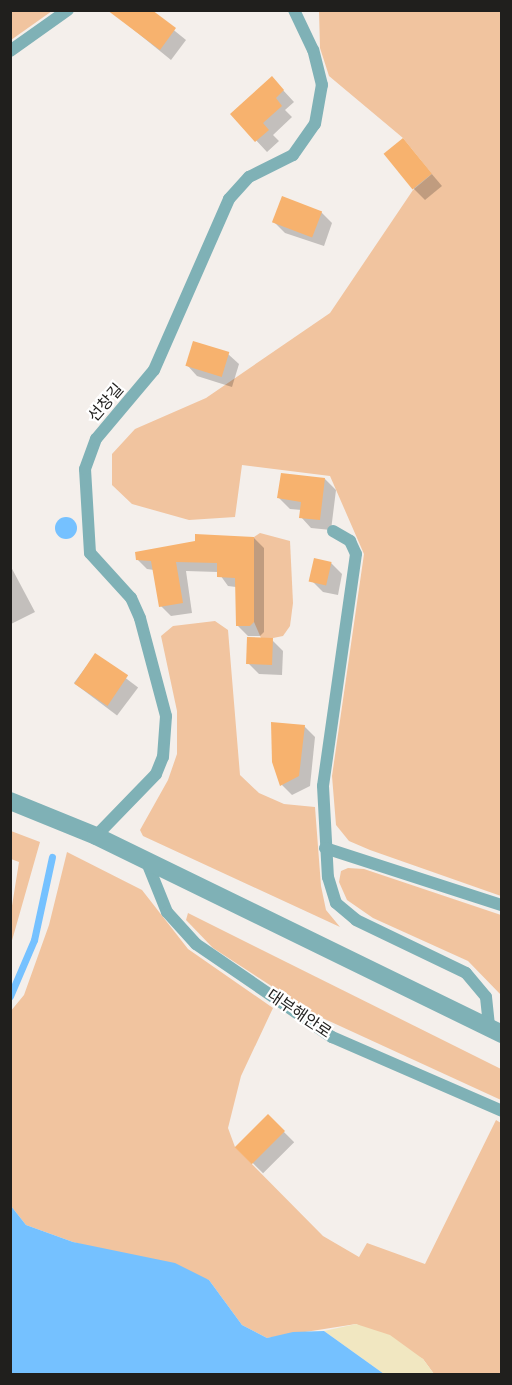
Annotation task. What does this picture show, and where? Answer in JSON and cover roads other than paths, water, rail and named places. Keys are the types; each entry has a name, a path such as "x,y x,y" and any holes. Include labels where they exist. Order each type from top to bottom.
{"street":[{"path":"10,801 96,836 495,1031"}],"lane":[{"path":"10,51 68,10"},
{"name":"선창길","path":"96,836 156,774 164,757 166,716 141,618 131,598 90,553 85,469 96,439 154,370 229,199 249,177 293,155 315,124 322,85 313,50 294,10"},
{"path":"333,531 350,541 356,554 323,786 328,877 336,903 356,920 466,973 486,997 495,1031"},
{"path":"325,848 501,905"},
{"name":"대부해안로","path":"146,860 167,912 196,944 332,1037 501,1111"}],"water":[{"path":"66,517 74,520 77,528 74,536 66,539 58,536 55,528 58,520"},
{"path":"11,1206 26,1225 73,1242 175,1263 209,1280 242,1325 267,1338 293,1332 324,1331 384,1374 11,1374"}],"waterway":[{"path":"10,996 34,940 52,857"}]}
